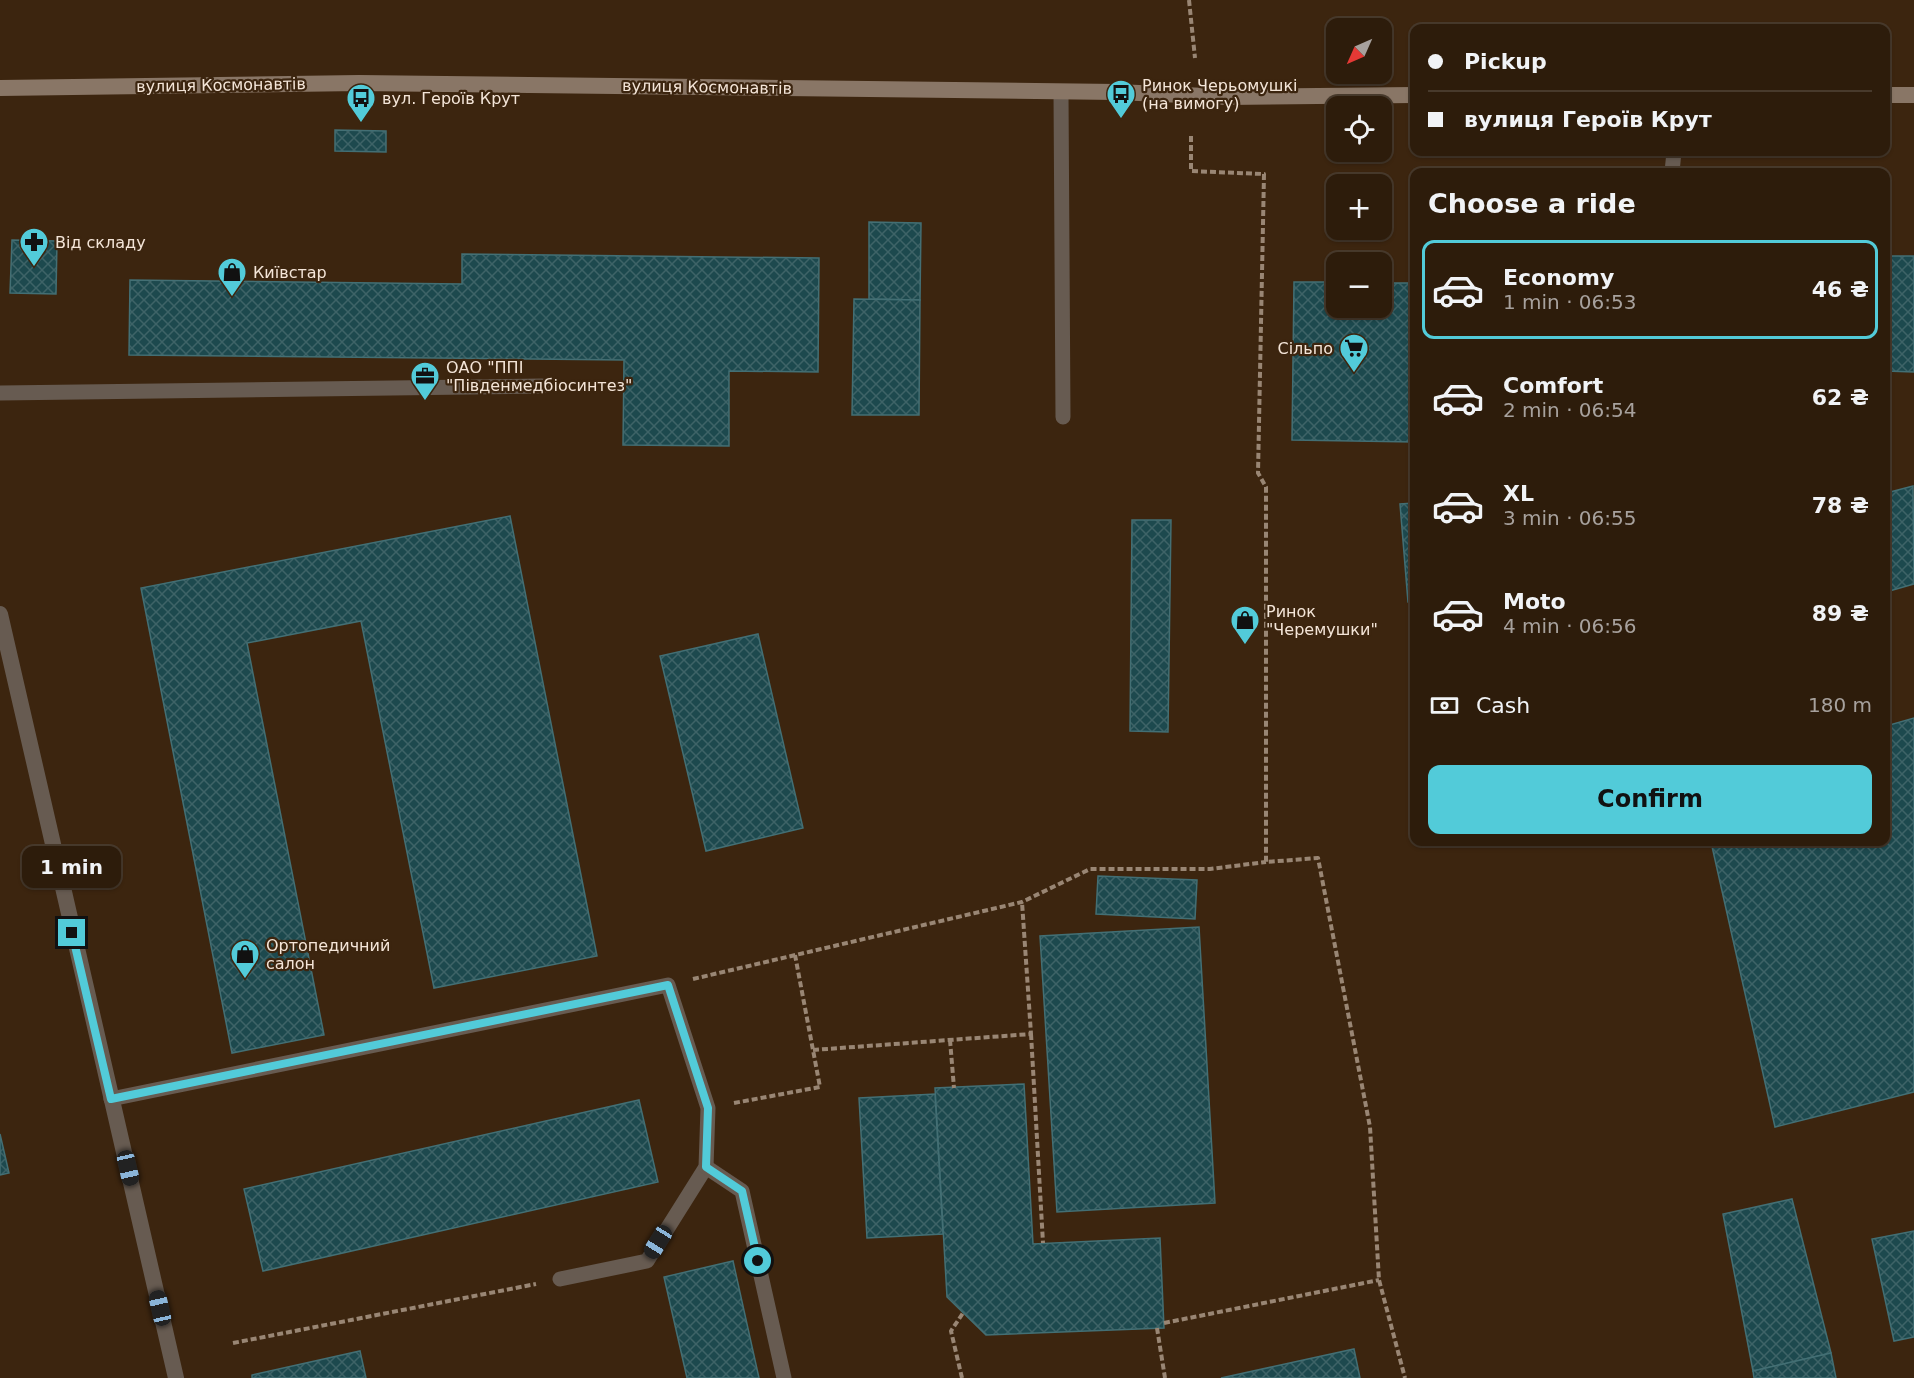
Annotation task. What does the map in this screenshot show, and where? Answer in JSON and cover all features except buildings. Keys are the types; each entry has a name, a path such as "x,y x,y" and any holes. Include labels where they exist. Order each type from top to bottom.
{"main road":[{"name":"вулиця Космонавтів","path":"0,88 359,83 1227,96 1410,95"},
{"path":"1890,95 1914,95"}],"street":[{"path":"0,614 176,1378"}],"lane":[{"path":"1061,93 1063,417"},
{"path":"0,393 542,386"},
{"path":"111,1099 668,985 708,1108 706,1167 647,1261 560,1279"},
{"path":"706,1167 742,1191 784,1378"}],"path":[{"path":"1189,0 1195,58"},
{"path":"1191,136 1191,171 1264,174 1258,473 1266,486 1266,862"},
{"path":"668,985 1022,902 1090,869 1210,869 1318,858 1370,1127 1378,1280 1405,1378"},
{"path":"1022,902 1043,1243"},
{"path":"708,1108 820,1087 795,955"},
{"path":"813,1050 1031,1034"},
{"path":"950,1040 954,1088"},
{"path":"233,1343 560,1279"},
{"path":"1164,1323 1378,1280"},
{"path":"962,1378 951,1331 963,1312"},
{"path":"1157,1328 1165,1378"}],"place":[{"name":"Ринок Черьомушкі (на вимогу)","path":"1121,120"},
{"name":"вул. Героїв Крут","path":"361,124"},
{"name":"Від складу","path":"34,268"},
{"name":"Київстар","path":"232,298"},
{"name":"Сільпо","path":"1354,374"},
{"name":"ОАО \"ППІ \"Південмедбіосинтез\"","path":"425,402"},
{"name":"Ринок \"Черемушки\"","path":"1245,646"},
{"name":"Ортопедичний салон","path":"245,980"}],"route":[{"path":"72,933 111,1099 668,985 708,1108 706,1167 742,1191 758,1261"}]}
